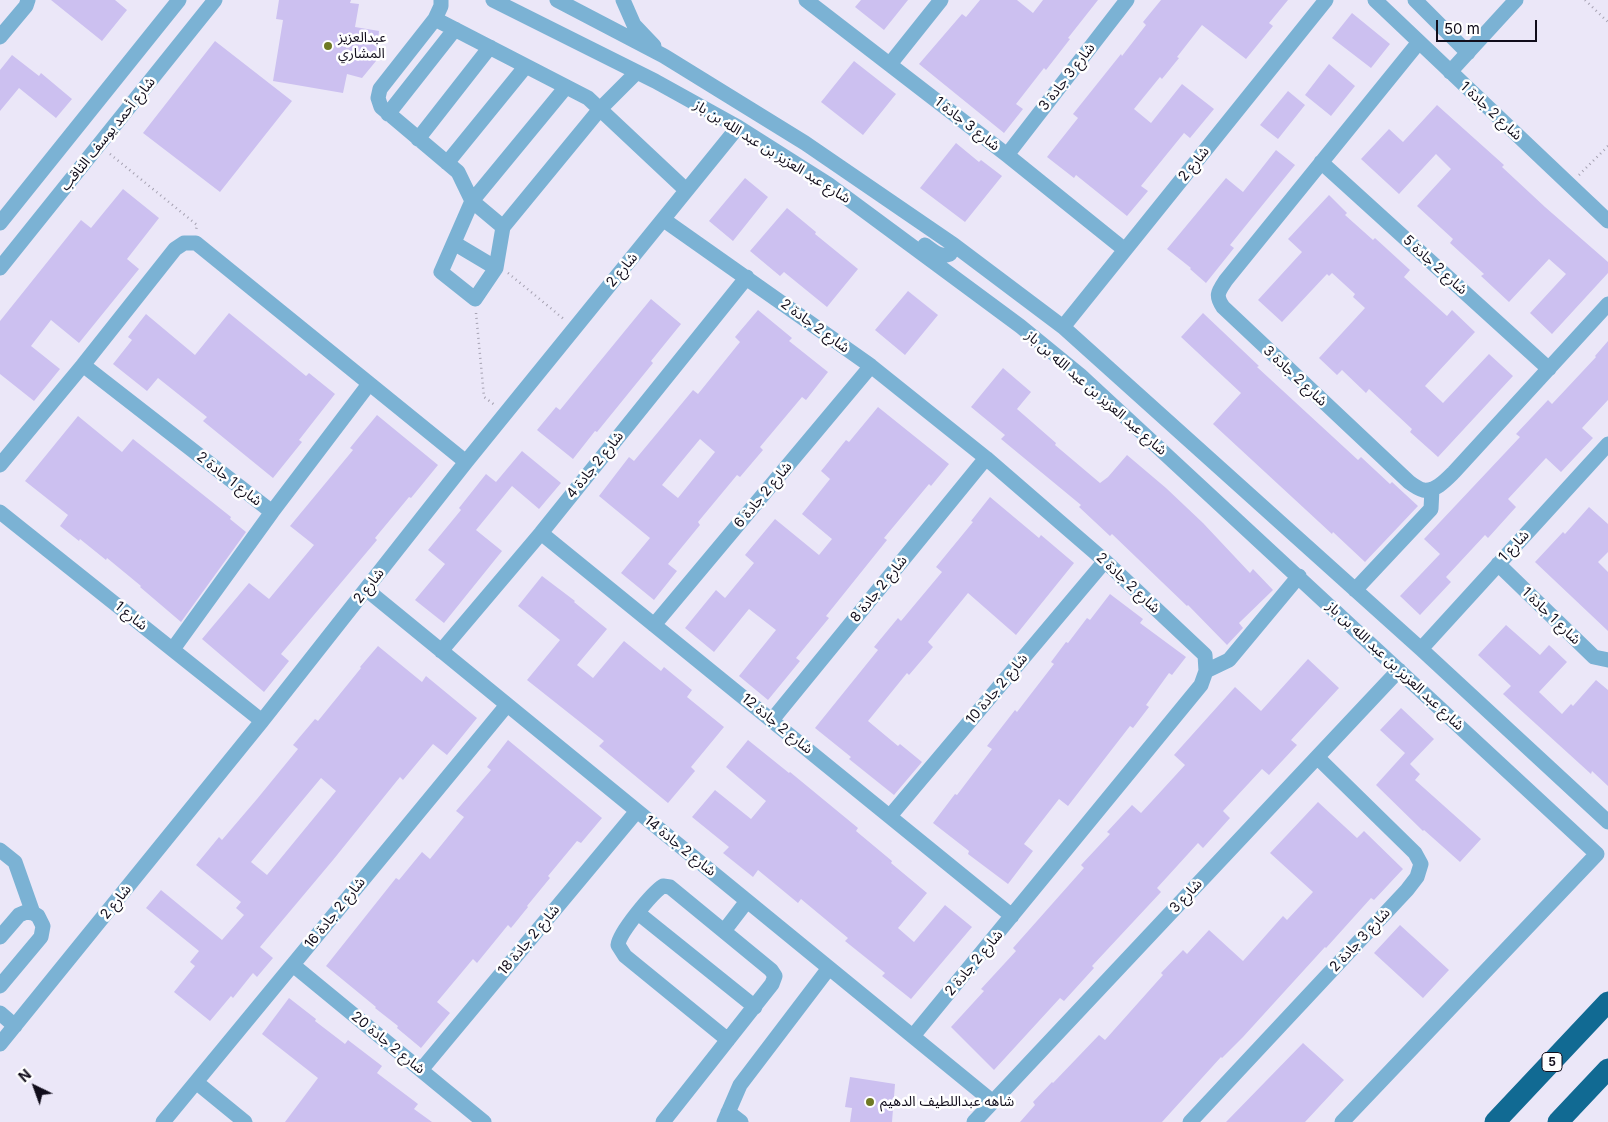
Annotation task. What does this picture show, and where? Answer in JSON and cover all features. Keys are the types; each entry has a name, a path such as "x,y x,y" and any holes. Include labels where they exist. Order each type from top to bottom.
{"highway":[{"name":"5","path":"1496,1122 1608,1002"},
{"path":"1558,1122 1608,1069"}],"street":[{"path":"0,37 26,6 28,0"},
{"name":"شارع أحمد يوسف الثاقب","path":"0,223 179,0"},
{"path":"189,33 189,24 207,0"},
{"name":"شارع أحمد يوسف الثاقب","path":"0,268 215,0"},
{"path":"441,0 441,6 435,19 380,89 378,98 381,107 388,114 458,172 472,200 503,227"},
{"name":"شارع عبد العزيز بن عبد الله بن باز","path":"493,0 637,72 738,127 828,184 1020,326 1080,375 1398,670 1602,853"},
{"name":"شارع عبد العزيز بن عبد الله بن باز","path":"558,0 664,56 805,143 954,245 1063,327 1420,649 1608,822"},
{"path":"623,0 634,25 664,56"},
{"name":"شارع 3 جادة 1","path":"806,0 1007,155 1124,250"},
{"path":"890,64 941,0"},
{"name":"شارع 3 جادة 3","path":"1007,155 1128,0"},
{"name":"شارع 2","path":"1063,327 1326,0"},
{"name":"شارع 2 جادة 1","path":"1375,0 1608,221"},
{"path":"1415,0 1468,53"},
{"path":"1450,72 1516,0"},
{"path":"435,19 588,98 686,190"},
{"path":"388,114 455,29"},
{"name":"شارع 2 جادة 3","path":"1419,42 1226,280 1218,292 1218,299 1232,316 1409,482 1424,490 1432,489"},
{"path":"418,139 490,47"},
{"path":"447,163 526,66"},
{"path":"566,87 472,200 442,272 475,299 497,266 503,227 600,109 637,72"},
{"name":"شارع 2","path":"2,1039 15,1026 262,721 505,413 738,127"},
{"name":"شارع 2 جادة 5","path":"1321,162 1549,369"},
{"name":"شارع 2 جادة 2","path":"664,220 871,366 986,458 1104,562 1205,655 1206,672 1201,685 913,1036"},
{"path":"880,222 896,226 912,235 935,253 945,256 950,254 954,245"},
{"path":"0,465 83,365 174,249 184,243 196,243 466,462"},
{"path":"454,243 497,266"},
{"path":"962,282 970,270 976,270 1002,287 1013,291"},
{"name":"شارع 2 جادة 4","path":"441,651 541,533 747,277"},
{"path":"1355,590 1431,510 1432,489 1443,483 1454,472 1608,304"},
{"name":"شارع 1 جادة 2","path":"83,365 272,512 369,384"},
{"name":"شارع 2 جادة 6","path":"654,625 871,366"},
{"name":"شارع 1","path":"1420,649 1608,444"},
{"name":"شارع 2 جادة 8","path":"772,720 986,458"},
{"name":"شارع 1","path":"0,512 262,721"},
{"path":"173,650 272,512"},
{"name":"شارع 2 جادة 12","path":"541,533 1012,916"},
{"name":"شارع 2 جادة 10","path":"890,816 1104,562"},
{"name":"شارع 1 جادة 1","path":"1498,564 1594,657 1608,660"},
{"path":"1206,672 1229,660 1298,576"},
{"name":"شارع 2 جادة 14","path":"367,590 993,1102"},
{"name":"شارع 3","path":"974,1122 1398,670"},
{"name":"شارع 2 جادة 16","path":"163,1122 507,704"},
{"name":"شارع 3 جادة 2","path":"1190,1122 1407,890 1417,877 1421,864 1415,854 1317,757"},
{"name":"شارع 2 جادة 18","path":"421,1070 637,810"},
{"path":"0,850 15,862 33,913"},
{"path":"1342,1122 1602,853"},
{"path":"663,1122 755,1006 772,984 774,976 773,973 724,931 670,887 663,886 658,889 621,935 618,945 620,950 728,1040"},
{"path":"724,931 747,901"},
{"path":"0,937 19,915 26,912 38,916 43,926 41,936 0,986"},
{"path":"638,913 755,1006"},
{"name":"شارع 2 جادة 20","path":"292,965 484,1122"},
{"path":"741,1122 726,1117 740,1085 829,968"},
{"path":"0,1013 15,1026"},
{"path":"196,1082 245,1122"}],"path":[{"path":"1585,0 1608,22"},
{"path":"99,145 196,225 196,243"},
{"path":"1569,185 1608,146"},
{"path":"497,266 574,328"},
{"path":"475,299 484,397 505,413"}],"building":[{"path":"51,0 115,0 127,10 102,41"},
{"name":"عبدالعزيز المشاري","path":"279,0 351,0 350,3 359,4 355,27 379,31 376,61 362,78 347,74 343,93 273,81 283,20 276,19"},
{"path":"861,0 908,0 884,30 855,7"},
{"path":"980,0 1017,0 1033,13 1043,0 1098,0 1046,70 1044,68 1016,104 1023,109 1004,133 919,64 962,14 966,17"},
{"path":"1161,0 1288,0 1269,23 1273,26 1246,59 1202,25 1162,79 1160,77 1134,109 1151,123 1182,84 1214,109 1190,138 1184,133 1141,186 1148,191 1127,216 1076,175 1074,178 1047,157 1078,118 1073,114 1146,25 1143,22"},
{"path":"1352,13 1390,44 1371,68 1332,38"},
{"path":"215,41 292,101 220,192 143,133"},
{"path":"12,55 39,76 41,73 72,99 56,118 19,88 0,111 0,70"},
{"path":"854,61 896,94 863,135 821,102"},
{"path":"1329,64 1355,86 1331,116 1305,95"},
{"path":"1288,91 1305,105 1278,139 1260,125"},
{"path":"1437,105 1504,165 1502,167 1545,207 1608,262 1608,273 1552,334 1530,313 1566,274 1549,259 1509,302 1481,276 1484,274 1450,243 1453,239 1417,206 1451,169 1436,154 1399,194 1361,159 1389,129 1403,142"},
{"path":"956,143 979,162 981,160 1002,176 965,222 920,188"},
{"path":"1276,150 1295,165 1230,245 1234,248 1206,283 1167,249 1226,178 1243,192"},
{"path":"745,178 768,197 733,241 709,221"},
{"path":"123,189 159,218 127,259 139,269 79,343 51,320 31,346 60,369 34,401 0,374 0,321 81,220 91,228"},
{"path":"1329,195 1347,213 1345,215 1373,240 1375,238 1410,270 1404,277 1447,316 1452,310 1475,332 1425,386 1443,403 1489,354 1513,376 1438,457 1410,432 1412,429 1369,389 1366,393 1342,370 1337,375 1319,358 1365,308 1353,297 1355,294 1332,273 1329,276 1327,274 1282,322 1258,300 1302,252 1288,239"},
{"path":"787,208 858,269 827,307 784,272 780,276 750,251"},
{"path":"908,291 938,315 905,355 875,330"},
{"path":"651,299 681,324 651,361 653,363 573,459 537,430 556,407 560,410"},
{"path":"758,310 792,338 789,341 828,372 806,400 802,397 760,447 763,450 740,477 737,475 698,522 700,525 668,564 677,571 654,600 621,573 650,538 599,496 629,457 634,461 693,390 698,394 740,342 735,337","holes":["700,439 715,452 678,498 662,485"]},
{"path":"229,313 306,376 309,373 335,394 299,440 302,442 273,478 203,421 207,417 158,378 147,391 113,364 132,340 128,337 146,314 195,355"},
{"path":"1203,313 1259,366 1257,367 1358,460 1361,457 1390,484 1392,482 1418,506 1365,562 1213,424 1241,393 1181,337"},
{"path":"1608,341 1608,400 1582,428 1593,438 1561,472 1546,458 1508,499 1516,507 1488,538 1485,535 1446,577 1451,582 1420,615 1400,596 1440,554 1424,539 1520,437 1516,434 1548,400 1552,404 1596,357"},
{"path":"1003,368 1031,392 1017,409 1056,443 1055,445 1100,483 1108,477 1127,455 1203,523 1250,573 1253,569 1273,590 1239,623 1243,628 1227,645 1188,605 1112,534 1110,536 1079,507 1081,505 1001,439 1005,435 971,407"},
{"path":"878,407 949,464 931,486 929,484 884,538 887,540 826,616 829,618 796,658 800,661 768,700 739,676 776,630 749,609 714,652 685,628 716,590 725,598 754,563 745,555 775,519 819,555 832,539 802,514 830,479 821,471 846,440 849,442"},
{"path":"377,415 438,465 411,498 409,497 375,538 377,540 281,654 289,661 264,692 202,639 249,583 269,599 314,545 290,526 353,450 350,448"},
{"path":"78,416 122,452 133,439 231,517 230,519 246,532 181,622 107,558 106,560 60,526 68,515 25,481"},
{"path":"522,451 561,483 539,509 512,486 476,530 502,551 444,623 415,600 445,564 428,550 461,510 459,508 486,474 496,482"},
{"path":"990,497 1039,538 1041,535 1074,563 1016,635 968,593 928,642 933,647 909,675 907,673 868,721 898,746 900,744 922,762 894,795 849,759 851,757 815,728 878,650 874,647 898,618 901,621 942,572 936,567 973,522 971,521"},
{"path":"1589,507 1608,524 1608,552 1598,562 1608,572 1608,631 1535,562 1563,532 1565,534"},
{"path":"542,576 607,629 577,665 593,678 624,641 661,671 664,667 692,690 687,697 724,727 691,767 695,771 668,803 599,746 604,741 527,680 560,640 518,606"},
{"path":"1110,594 1143,619 1140,623 1186,657 1172,675 1169,673 1146,705 1149,707 1133,728 1130,726 1068,806 1059,799 1024,844 1033,851 1008,884 968,854 969,851 933,823 992,749 987,746 1015,710 1017,712 1054,664 1051,662 1066,642 1068,643 1087,618 1090,620"},
{"path":"1506,625 1540,655 1549,645 1567,662 1539,692 1562,714 1571,704 1573,706 1596,680 1608,690 1608,786 1592,771 1591,774 1503,694 1511,686 1478,655"},
{"path":"378,646 422,682 426,676 477,718 447,755 433,744 403,780 400,777 260,947 273,958 257,977 253,973 233,998 231,996 210,1021 174,992 195,966 190,962 199,951 146,908 161,890 222,940 244,915 236,908 241,902 196,865 219,837 222,840 257,799 298,749 293,745 315,719 318,721","holes":["321,778 336,791 267,875 251,862"]},
{"path":"1308,659 1339,688 1291,740 1297,745 1269,775 1262,769 1223,811 1230,818 1203,848 1198,843 1157,888 1161,892 1092,966 1094,968 1064,1001 1060,998 994,1070 951,1027 984,991 981,989 1016,951 1013,948 1084,868 1081,865 1110,834 1107,832 1132,805 1141,813 1185,765 1174,755 1235,687 1261,711"},
{"path":"1401,708 1434,739 1410,764 1420,774 1415,780 1481,839 1460,862 1423,831 1376,785 1405,753 1380,730"},
{"path":"508,740 602,818 581,843 577,841 548,876 550,878 511,928 508,925 477,963 473,959 437,1002 450,1013 421,1048 376,1007 326,966 396,878 399,880 422,852 430,859 464,817 456,811 491,770 487,767"},
{"path":"748,740 858,828 856,831 927,893 898,928 914,942 945,905 972,927 911,999 882,976 885,973 845,941 848,938 801,899 798,903 758,870 753,877 723,853 729,847 692,817 715,790 751,819 766,801 726,767"},
{"path":"1318,802 1357,838 1364,831 1403,869 1374,900 1371,898 1162,1122 1020,1122 1035,1105 1033,1102 1052,1082 1099,1035 1105,1040 1163,975 1161,973 1183,950 1187,954 1209,930 1243,961 1283,916 1287,920 1313,892 1270,853"},
{"path":"1400,925 1449,970 1423,998 1374,953"},
{"path":"289,998 345,1044 348,1040 382,1066 377,1073 418,1104 414,1109 432,1122 285,1122 318,1078 262,1034"},
{"path":"1303,1043 1344,1080 1305,1122 1226,1122"},
{"name":"شاهه عبداللطيف الدهيم","path":"850,1077 895,1084 892,1122 850,1122 852,1108 845,1107"}],"place":[{"name":"عبدالعزيز المشاري","path":"328,46"},
{"name":"شاهه عبداللطيف الدهيم","path":"870,1102"}]}
